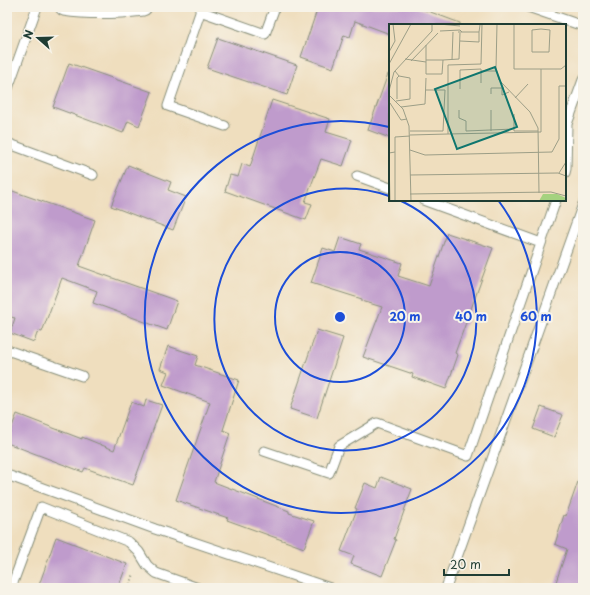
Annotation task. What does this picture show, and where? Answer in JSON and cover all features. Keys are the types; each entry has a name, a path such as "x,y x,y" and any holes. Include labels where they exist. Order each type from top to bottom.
{"street":[{"path":"64,7 93,10 121,10 142,7"}],"lane":[{"path":"7,91 37,7"},
{"path":"225,126 168,106 201,9 265,34 274,7"},
{"path":"528,7 583,26"},
{"path":"566,169 568,124 583,80"},
{"path":"7,143 93,175"},
{"path":"357,176 389,188"},
{"path":"426,201 541,243"},
{"path":"264,451 329,474 339,446 377,423 468,456 556,201"},
{"path":"446,588 583,204"},
{"path":"7,350 82,376"},
{"path":"7,474 155,529 330,588"},
{"path":"11,588 41,507 130,542 139,552 147,566 156,573 198,588"}],"building":[{"path":"318,7 417,7 460,23 389,24 389,34 355,21 350,37 344,35 333,68 301,57"},
{"path":"218,38 297,65 287,95 207,68"},
{"path":"69,63 152,92 139,126 128,121 123,133 53,107"},
{"path":"388,74 389,74 389,138 368,130"},
{"path":"272,100 330,119 326,132 352,140 343,166 321,159 305,202 312,204 306,220 225,191 230,175 238,177 242,164 250,167"},
{"path":"128,165 171,182 168,190 186,197 173,230 111,206"},
{"path":"7,189 95,220 79,266 177,301 167,330 93,303 97,291 62,278 42,332 38,331 34,342 10,333 15,318 7,316"},
{"path":"447,233 493,248 455,353 458,355 446,389 412,377 413,374 363,357 382,307 311,283 323,248 335,252 340,237 361,244 359,249 402,263 398,276 429,286"},
{"path":"317,330 343,338 317,418 290,409"},
{"path":"168,346 198,356 195,365 239,380 223,430 230,433 214,482 289,511 289,513 314,521 304,548 227,520 228,518 176,500 210,402 163,385 168,372 160,369"},
{"path":"146,400 162,405 133,485 85,468 83,472 7,443 7,439 17,414 114,450 131,402 144,407"},
{"path":"541,407 563,415 554,437 533,429"},
{"path":"580,476 583,476 583,588 554,588 567,549 555,544 564,515 566,516"},
{"path":"381,477 412,489 394,539 396,540 382,576 351,564 354,556 341,551 365,483 377,488"},
{"path":"56,537 127,564 118,588 38,588"}]}
